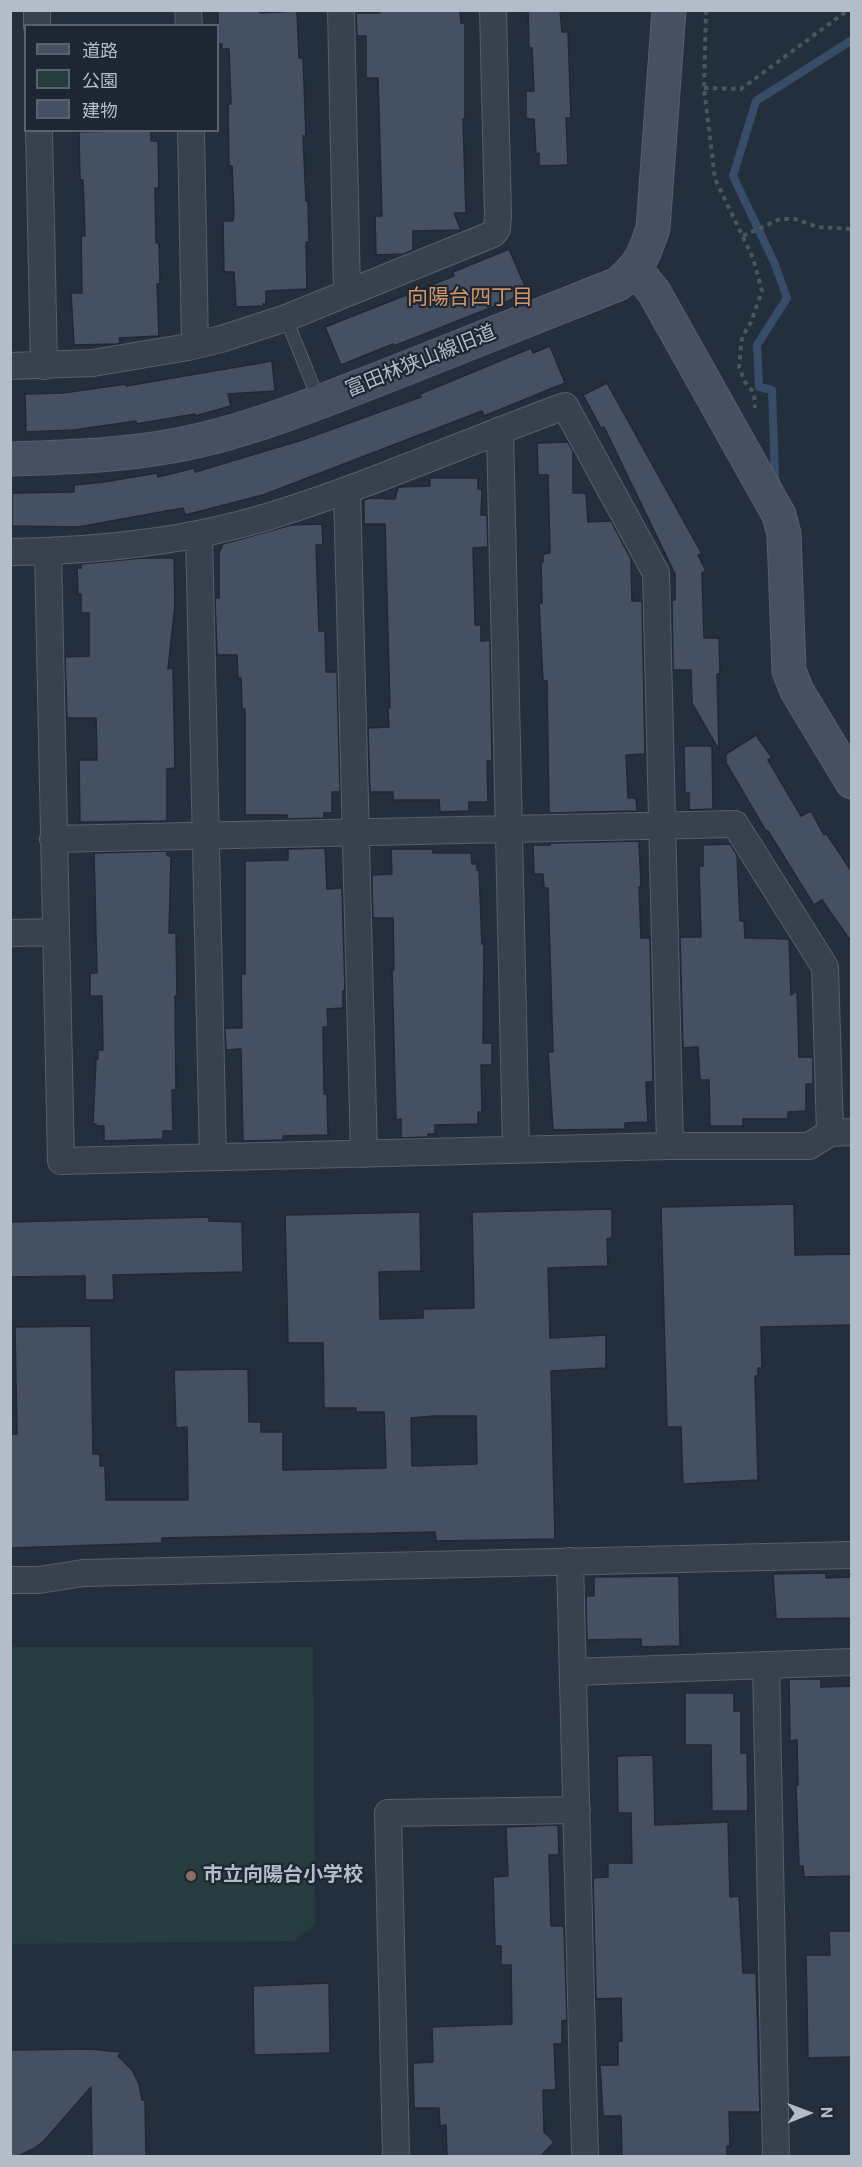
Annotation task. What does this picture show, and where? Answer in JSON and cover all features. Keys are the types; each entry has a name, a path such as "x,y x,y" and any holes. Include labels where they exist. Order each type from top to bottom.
{"street":[{"path":"341,10 347,294"},
{"path":"10,366 103,362 195,345 286,318 484,239 497,229 493,10"},
{"path":"669,10 653,228 645,254 636,270 654,292 779,515 784,534 789,671 797,691 852,782"},
{"path":"39,132 44,366"},
{"path":"191,132 195,345"},
{"name":"富田林狭山線旧道","path":"10,459 95,457 192,442 253,426 320,402 618,284 636,270"},
{"path":"10,552 127,545 199,534 266,518 346,490 565,406 656,573 670,1146"},
{"path":"500,430 516,1150"},
{"path":"346,490 364,1154"},
{"path":"199,534 213,1157"},
{"path":"48,551 53,838 55,932 61,1161 670,1146 809,1146 841,1133 825,967 735,824 53,838"},
{"path":"10,933 55,932"},
{"path":"10,1580 39,1580 83,1573 852,1555"},
{"path":"570,1561 585,2157"},
{"path":"10,1568 44,1567 83,1573"},
{"path":"574,1672 852,1662"},
{"path":"766,1665 776,2157"},
{"path":"396,2157 388,1813 577,1810"}],"lane":[{"path":"286,318 320,402"}],"path":[{"path":"705,10 704,88 715,179 753,258 762,291 751,322 742,337 739,368 753,393 756,418 751,434 740,445"},
{"path":"704,88 741,89 848,10"},
{"path":"742,236 780,219 795,219 818,227 852,229"}],"green space":[{"path":"11,1647 313,1647 315,1924 294,1941 11,1944"}],"building":[{"path":"218,10 260,10 260,13 297,11 299,58 303,58 306,136 303,136 306,201 308,201 307,289 266,291 264,306 236,307 234,272 224,272 223,221 233,221 234,213 232,166 229,166 228,104 231,104 229,49 222,49 222,44 219,44"},
{"path":"379,10 460,10 461,23 465,23 465,119 463,119 466,213 454,213 461,230 413,231 413,250 404,254 376,255 375,216 382,216 378,78 366,78 366,36 357,36 356,13 380,13"},
{"path":"528,10 560,10 562,32 568,32 571,118 566,118 568,165 539,166 534,119 526,119 526,91 534,91 532,48 529,48"},
{"path":"79,132 151,132 151,141 158,141 159,188 155,188 156,243 159,243 160,284 157,284 159,336 119,338 120,343 116,344 74,345 71,293 82,293 81,236 85,236 83,180 80,180"},
{"path":"509,249 528,293 341,365 325,327 454,276 453,272"},
{"path":"550,346 565,383 484,416 482,411 263,495 185,515 183,508 78,527 12,526 12,493 74,492 74,485 157,473 158,477 194,468 195,472 302,440 421,397 420,394 531,348 533,353"},
{"path":"272,361 275,391 228,394 231,406 195,416 195,414 136,424 136,421 74,430 26,432 25,394 63,393 126,384 126,386"},
{"path":"607,383 702,554 698,555 706,571 702,573 704,638 719,638 720,674 717,674 719,750 692,703 691,670 673,670 672,600 675,600 675,574 604,427 601,428 583,395"},
{"path":"568,442 573,451 573,493 586,493 588,522 611,521 631,559 632,601 642,601 645,754 626,755 628,798 636,798 637,811 549,813 547,681 543,681 539,603 542,603 541,562 543,562 543,554 550,553 548,475 538,475 537,443"},
{"path":"430,478 478,478 478,489 482,489 481,515 487,515 488,547 473,548 475,625 481,625 481,641 490,640 492,761 487,761 488,802 469,802 469,811 440,812 439,800 393,800 393,792 370,792 368,728 389,727 388,708 390,708 385,524 364,524 364,500 369,498 395,499 398,487 430,486"},
{"path":"322,524 323,545 316,545 319,631 325,631 326,672 337,672 340,792 332,792 332,813 324,813 324,818 287,819 287,815 245,815 245,709 242,709 241,678 238,678 237,655 217,655 215,598 219,598 219,553 223,544 291,525"},
{"path":"142,558 174,558 175,604 168,669 173,668 175,768 167,769 167,821 80,822 79,760 97,760 96,718 67,718 65,657 89,656 89,613 81,613 77,568 81,568 81,564"},
{"path":"756,735 772,758 768,760 801,816 811,811 824,835 826,833 852,872 852,943 822,900 814,905 766,831 726,763 726,754"},
{"path":"684,746 712,746 713,809 689,810 689,793 685,793"},
{"path":"639,841 641,938 650,938 653,1082 646,1082 648,1122 625,1123 625,1129 553,1130 548,1052 553,1052 548,888 544,888 543,874 534,874 533,845"},
{"path":"730,844 737,855 740,921 744,921 745,938 789,939 791,995 797,991 799,1057 813,1057 813,1084 806,1084 806,1111 788,1112 788,1119 743,1119 743,1126 710,1126 709,1080 700,1080 698,1047 683,1048 680,937 701,937 699,866 703,866 703,845"},
{"path":"325,848 327,889 342,888 345,991 343,991 343,1008 327,1009 328,1027 323,1027 324,1094 327,1094 328,1135 283,1136 283,1140 243,1141 241,1049 226,1050 225,1028 242,1028 241,974 245,974 245,861 288,860 288,849"},
{"path":"391,849 433,849 433,853 471,853 472,864 477,864 477,870 479,870 482,944 484,944 483,1043 492,1043 492,1065 481,1065 482,1112 478,1112 478,1124 435,1125 435,1134 428,1134 428,1137 401,1138 401,1119 396,1120 393,918 373,918 372,887 372,875 392,874"},
{"path":"167,851 167,855 171,857 169,933 176,933 176,1090 172,1090 173,1131 163,1131 163,1139 104,1141 104,1126 93,1124 96,1059 98,1059 98,1050 103,1050 102,996 90,996 90,973 97,973 94,853"},
{"path":"794,1204 795,1255 852,1254 852,1325 761,1327 762,1368 758,1368 758,1376 755,1376 758,1480 683,1484 681,1427 667,1427 661,1207"},
{"path":"612,1209 612,1238 607,1239 608,1266 548,1268 550,1338 606,1335 606,1368 551,1371 555,1539 436,1541 435,1532 162,1538 162,1543 10,1548 10,1434 17,1434 15,1327 91,1326 93,1454 100,1454 100,1466 105,1466 106,1500 188,1500 187,1427 176,1428 174,1370 248,1369 249,1422 261,1422 261,1432 283,1432 283,1470 386,1468 384,1412 356,1412 356,1408 324,1408 323,1343 288,1343 285,1215 420,1212 421,1271 379,1272 380,1319 423,1318 423,1309 474,1308 472,1212","holes":["476,1416 477,1464 412,1466 411,1418"]},
{"path":"209,1217 209,1221 242,1222 243,1272 113,1275 114,1300 85,1300 85,1276 10,1277 10,1222"},
{"path":"826,1573 826,1578 852,1577 852,1618 776,1619 773,1574"},
{"path":"679,1576 680,1646 641,1647 641,1639 587,1640 586,1596 594,1596 594,1577"},
{"path":"789,1679 821,1679 821,1687 852,1686 852,1876 804,1877 803,1866 799,1866 797,1740 790,1741"},
{"path":"685,1693 734,1693 734,1711 741,1711 741,1753 747,1753 748,1811 712,1811 711,1745 685,1745"},
{"path":"653,1755 655,1825 728,1822 730,1897 739,1896 743,1973 756,1973 760,2112 729,2112 730,2146 727,2146 727,2157 622,2157 621,2116 603,2116 600,2065 618,2065 618,2041 622,2041 621,1998 596,1999 593,1878 608,1877 608,1863 632,1863 631,1813 618,1813 617,1756"},
{"path":"558,1825 559,1855 549,1855 551,1926 564,1926 567,2020 562,2021 562,2044 554,2044 556,2090 543,2090 544,2132 554,2142 540,2157 447,2157 446,2125 440,2126 439,2108 414,2108 413,2063 433,2062 432,2027 512,2024 511,1965 501,1965 501,1946 495,1946 493,1877 508,1876 506,1827"},
{"path":"829,1931 852,1931 852,2057 808,2058 806,1955 830,1955"},
{"path":"329,1983 330,2053 254,2055 253,1986"},
{"path":"90,2049 121,2052 118,2056 132,2070 139,2084 142,2100 145,2100 146,2157 92,2157 91,2087 43,2142 16,2157 10,2157 10,2050"}],"waterway":[{"path":"777,484 772,390 759,387 757,345 787,298 774,262 733,176 756,101 852,40"}],"place":[{"name":"市立向陽台小学校","path":"191,1876"}],"district":[{"name":"向陽台四丁目","path":"470,299"}]}
